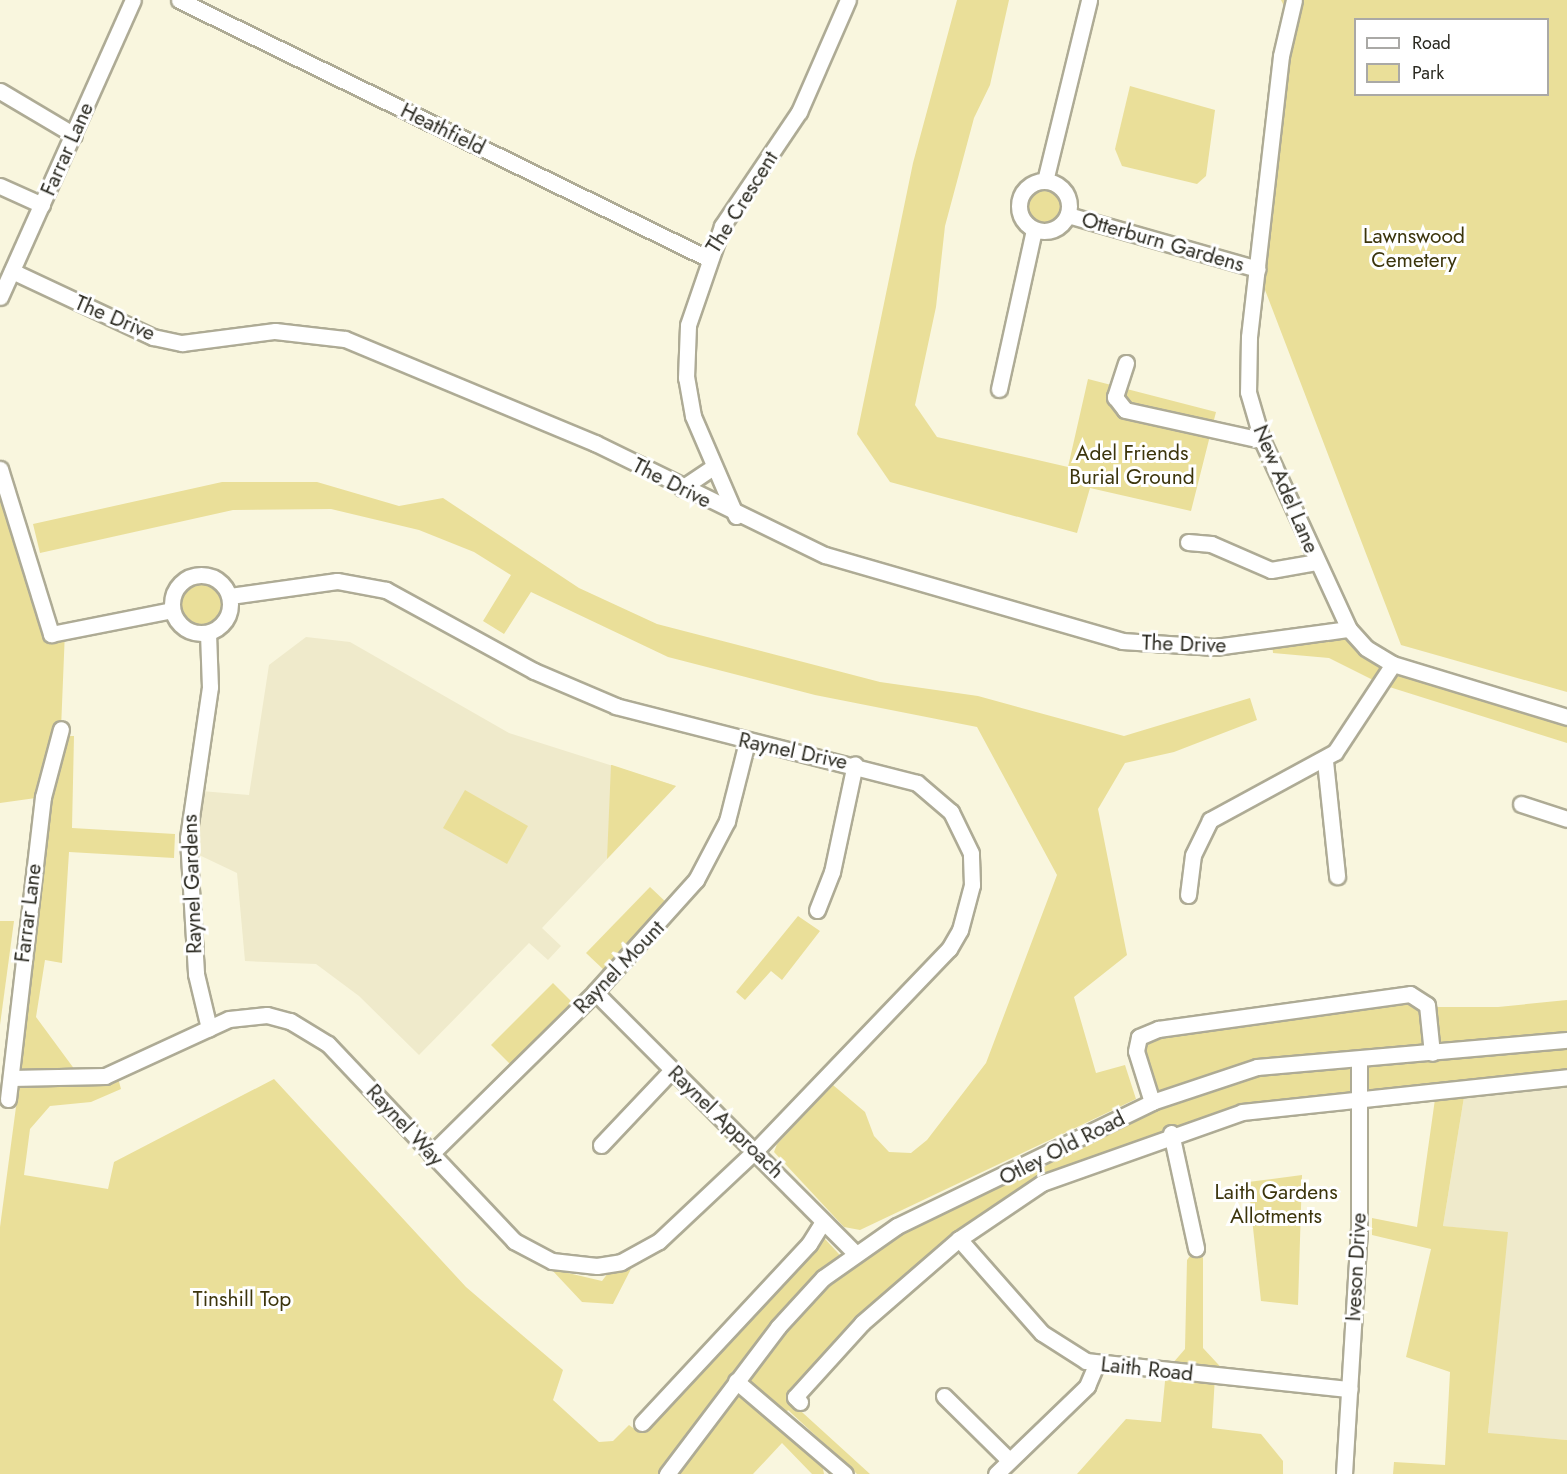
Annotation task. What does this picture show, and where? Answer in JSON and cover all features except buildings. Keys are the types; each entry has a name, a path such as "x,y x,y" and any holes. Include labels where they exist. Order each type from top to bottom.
{"street":[{"name":"Farrar Lane","path":"0,297 133,0"},
{"name":"Heathfield","path":"178,0 707,258"},
{"name":"The Crescent","path":"736,516 712,468 686,378 688,325 707,258 799,112 848,0"},
{"path":"1045,181 1089,0"},
{"name":"New Adel Lane","path":"1294,0 1281,56 1257,269 1248,392 1262,440 1349,629 1366,648 1393,664 1567,717"},
{"path":"0,92 74,135"},
{"path":"1045,181 1067,196 1068,215 1054,230 1034,230 1020,217 1020,198 1031,185 1045,181"},
{"path":"0,186 42,205"},
{"name":"Otterburn Gardens","path":"1068,215 1257,269"},
{"path":"999,389 1034,230"},
{"name":"The Drive","path":"12,272 153,337 182,343 275,331 345,339 595,444 736,516 825,555 1156,647 1272,642 1349,629"},
{"path":"1126,363 1114,397 1125,410 1262,440"},
{"path":"682,488 712,468"},
{"path":"0,469 51,634 172,610"},
{"path":"1188,542 1211,544 1271,570 1317,562"},
{"path":"199,574 218,580 230,596 229,615 208,633 189,632 172,610 175,591 199,574"},
{"name":"Raynel Drive","path":"230,596 337,581 386,590 578,691 747,742 855,764 917,783 951,812 970,853 969,910 949,949 756,1150"},
{"name":"Raynel Gardens","path":"208,633 210,687 188,838 196,974 209,1028"},
{"path":"1188,895 1192,855 1210,820 1231,804 1325,761 1353,732 1393,664"},
{"name":"Farrar Lane","path":"8,1099 43,797 61,729"},
{"name":"Raynel Mount","path":"431,1154 595,993 670,913 712,854 727,821 747,742"},
{"path":"1325,761 1337,876"},
{"path":"817,910 832,872 855,764"},
{"path":"1521,804 1567,819"},
{"name":"Raynel Approach","path":"595,993 756,1150 855,1253"},
{"path":"1152,1102 1136,1051 1139,1037 1158,1029 1410,994 1427,1005 1432,1053"},
{"name":"Raynel Way","path":"11,1078 105,1076 209,1028 267,1015 312,1031 514,1241 552,1261 597,1266 621,1262 659,1241 756,1150"},
{"name":"Otley Old Road","path":"667,1474 736,1381 823,1278 855,1253 897,1226 1152,1102 1257,1067 1567,1041"},
{"name":"Iveson Drive","path":"1344,1474 1350,1389 1360,1102 1359,1060"},
{"path":"601,1145 672,1070"},
{"name":"Otley Old Road","path":"800,1402 795,1397 862,1323 959,1239 1042,1183 1171,1133 1242,1112 1360,1102 1567,1077"},
{"path":"1171,1133 1196,1248"},
{"path":"642,1423 809,1244 823,1222"},
{"name":"Laith Road","path":"959,1239 1042,1333 1096,1365 1350,1389"},
{"path":"996,1474 1087,1386 1096,1365"},
{"path":"736,1381 842,1473"},
{"path":"944,1396 1010,1460"}],"shaded area":[{"path":"306,637 350,642 509,733 676,786 542,928 561,946 548,960 529,943 419,1055 359,996 316,964 245,961 237,873 197,854 201,791 249,795 269,665"},
{"path":"1567,1086 1567,1440 1488,1434 1507,1233 1443,1226 1464,1097"}],"green space":[{"name":"Adel Friends Burial Ground","path":"957,0 1009,0 990,85 974,118 945,226 936,307 915,405 937,437 1068,467 1088,379 1216,412 1191,511 1090,488 1077,533 890,482 857,434 913,163"},
{"name":"Lawnswood Cemetery","path":"1281,0 1567,0 1567,692 1401,645 1257,269 1290,18"},
{"path":"1130,86 1215,110 1206,176 1197,184 1122,166 1115,149"},
{"path":"1044,191 1056,196 1061,208 1056,220 1044,225 1032,220 1027,208 1032,196"},
{"name":"Tinshill Top","path":"0,469 43,620 65,631 61,729 65,736 74,736 72,828 175,834 174,858 69,852 62,963 45,960 36,1017 75,1070 78,1087 118,1078 121,1089 91,1102 50,1106 30,1129 24,1175 108,1189 114,1162 274,1079 466,1287 563,1370 553,1400 599,1442 613,1441 629,1425 640,1433 817,1240 825,1239 850,1266 884,1242 1161,1107 1142,1051 1156,1036 1403,1001 1420,1007 1498,1007 1567,1000 1567,1070 1340,1094 1242,1112 1042,1183 862,1323 792,1403 870,1474 857,1474 788,1410 779,1424 822,1464 824,1474 812,1474 782,1443 753,1474 0,1474 0,1227 18,1092 43,797 0,803"},
{"path":"222,482 317,482 399,506 443,498 579,588 657,624 880,682 978,696 1124,736 1250,698 1257,720 1174,752 1125,763 1098,809 1127,955 1074,997 1096,1073 1125,1065 1136,1099 860,1230 844,1227 774,1152 777,1144 833,1085 865,1112 874,1136 889,1152 911,1153 927,1140 986,1063 1057,875 977,727 815,695 668,657 531,592 504,634 483,621 511,575 474,552 419,530 331,509 233,510 40,553 33,524"},
{"path":"201,583 216,589 222,604 216,619 201,625 186,619 180,604 186,589"},
{"path":"1349,629 1366,648 1567,717 1567,743 1383,685 1329,658 1273,653 1272,642"},
{"path":"611,765 676,786 607,859"},
{"path":"465,790 528,826 507,864 443,828"},
{"path":"650,887 668,904 605,971 586,953"},
{"path":"798,916 820,931 782,980 771,971 745,1000 736,992"},
{"path":"0,921 14,921 0,1025"},
{"path":"553,983 572,1002 510,1064 491,1045"},
{"path":"1464,1097 1443,1226 1508,1232 1488,1433 1567,1440 1567,1474 1393,1474 1394,1462 1445,1465 1450,1372 1406,1357 1431,1249 1372,1235 1372,1218 1417,1227 1435,1099"},
{"name":"Laith Gardens Allotments","path":"1302,1175 1298,1305 1261,1301 1248,1182"},
{"path":"1196,1248 1203,1258 1203,1348 1229,1376 1215,1376 1212,1428 1261,1434 1283,1461 1283,1474 1077,1474 1126,1419 1161,1422 1166,1371 1185,1349 1187,1260"},
{"path":"634,1263 613,1304 582,1302 551,1269 602,1281 608,1273"}]}
